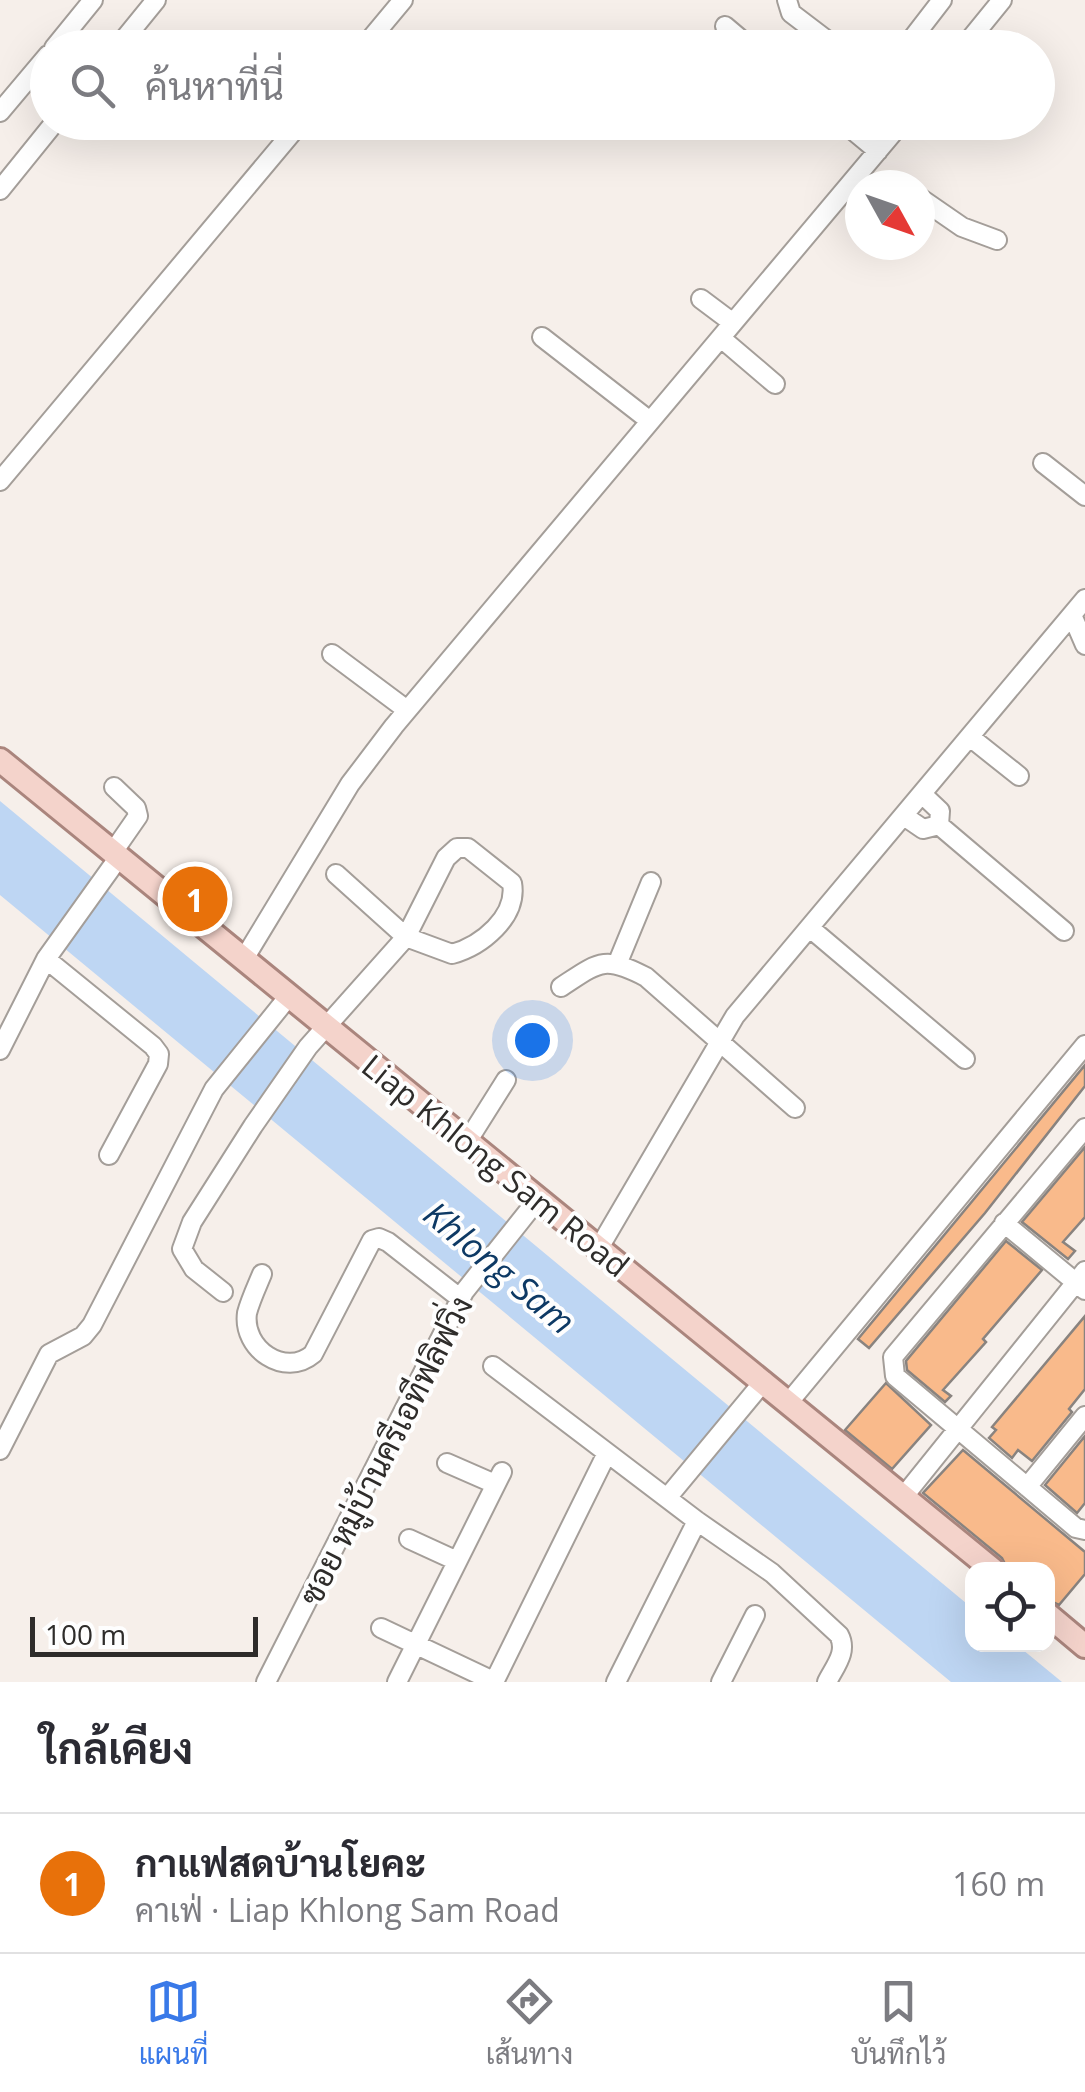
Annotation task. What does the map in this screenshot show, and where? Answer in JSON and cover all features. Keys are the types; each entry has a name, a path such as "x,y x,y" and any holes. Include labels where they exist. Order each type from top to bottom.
{"main road":[{"name":"Liap Khlong Sam Road","path":"0,760 983,1562"},
{"path":"1055,1621 1085,1646"}],"street":[{"path":"69,30 94,0"},
{"path":"132,30 156,0"},
{"path":"786,0 790,13 813,30"},
{"path":"919,30 942,0"},
{"path":"978,30 1002,0"},
{"path":"375,30 394,3"},
{"path":"725,26 730,30"},
{"path":"0,112 30,76"},
{"path":"0,190 40,140"},
{"path":"0,482 286,140"},
{"path":"865,140 878,151"},
{"path":"866,170 887,140"},
{"path":"244,960 350,784 407,710 727,330 845,198"},
{"path":"935,208 962,227 997,240"},
{"path":"701,299 775,384"},
{"path":"542,337 650,422"},
{"path":"1044,463 1085,496"},
{"path":"599,1248 718,1042 1085,599"},
{"path":"1072,615 1085,645"},
{"path":"332,654 407,710"},
{"path":"970,737 1018,776"},
{"path":"0,1050 48,956 138,816 136,808 114,787"},
{"path":"922,794 940,811 939,825"},
{"path":"904,816 923,829 939,825"},
{"path":"939,825 1064,931"},
{"path":"223,1292 194,1269 182,1249 192,1222 308,1047 406,936 446,858 458,848 468,848 512,883 512,902 487,938 452,954 406,936 336,874"},
{"path":"618,962 651,882"},
{"path":"810,928 965,1059"},
{"path":"48,956 159,1054 158,1064 108,1154"},
{"path":"561,987 603,963 618,962 646,977 795,1108"},
{"path":"0,1450 49,1354 83,1336 92,1325 214,1088 289,996"},
{"path":"789,1402 1085,1046"},
{"path":"468,1142 506,1080"},
{"path":"1085,1128 893,1357 892,1368 895,1376 956,1429 1076,1528 1085,1530"},
{"name":"ซอย หมู่บ้านครีเอทีฟลิฟวิ่ง","path":"266,1682 463,1295 538,1199"},
{"path":"904,1496 1082,1281 1004,1223"},
{"path":"262,1274 246,1316 250,1332 258,1350 269,1359 292,1364 313,1354 372,1240 388,1242 463,1295"},
{"path":"493,1366 772,1573 839,1635 842,1655 826,1682"},
{"path":"667,1498 764,1382"},
{"path":"1026,1487 1085,1416"},
{"path":"381,1628 494,1682 608,1452"},
{"path":"397,1682 499,1478 447,1463"},
{"path":"624,1679 698,1521"},
{"path":"409,1539 457,1561"},
{"path":"721,1682 755,1615"}],"water":[{"name":"Khlong Sam","path":"0,801 965,1602 965,1652 1026,1652 1062,1682 951,1682 0,895"}],"building":[{"path":"1085,1065 1085,1086 985,1213 869,1348 858,1339"},
{"path":"1085,1147 1085,1217 1063,1242 1075,1251 1068,1259 1022,1222"},
{"path":"1006,1241 1042,1270 943,1390 951,1396 945,1402 907,1370 906,1361"},
{"path":"1085,1316 1085,1389 1069,1409 1072,1412 1032,1461 1018,1450 1012,1458 989,1438 996,1430 992,1427"},
{"path":"886,1383 931,1425 892,1469 845,1430"},
{"path":"1085,1436 1085,1503 1077,1513 1045,1485"},
{"path":"963,1450 1085,1552 1085,1574 1059,1605 1055,1603 1055,1562 1004,1562 923,1493"}],"place":[{"name":"กาแฟสดบ้านโยคะ","path":"195,899"}]}
